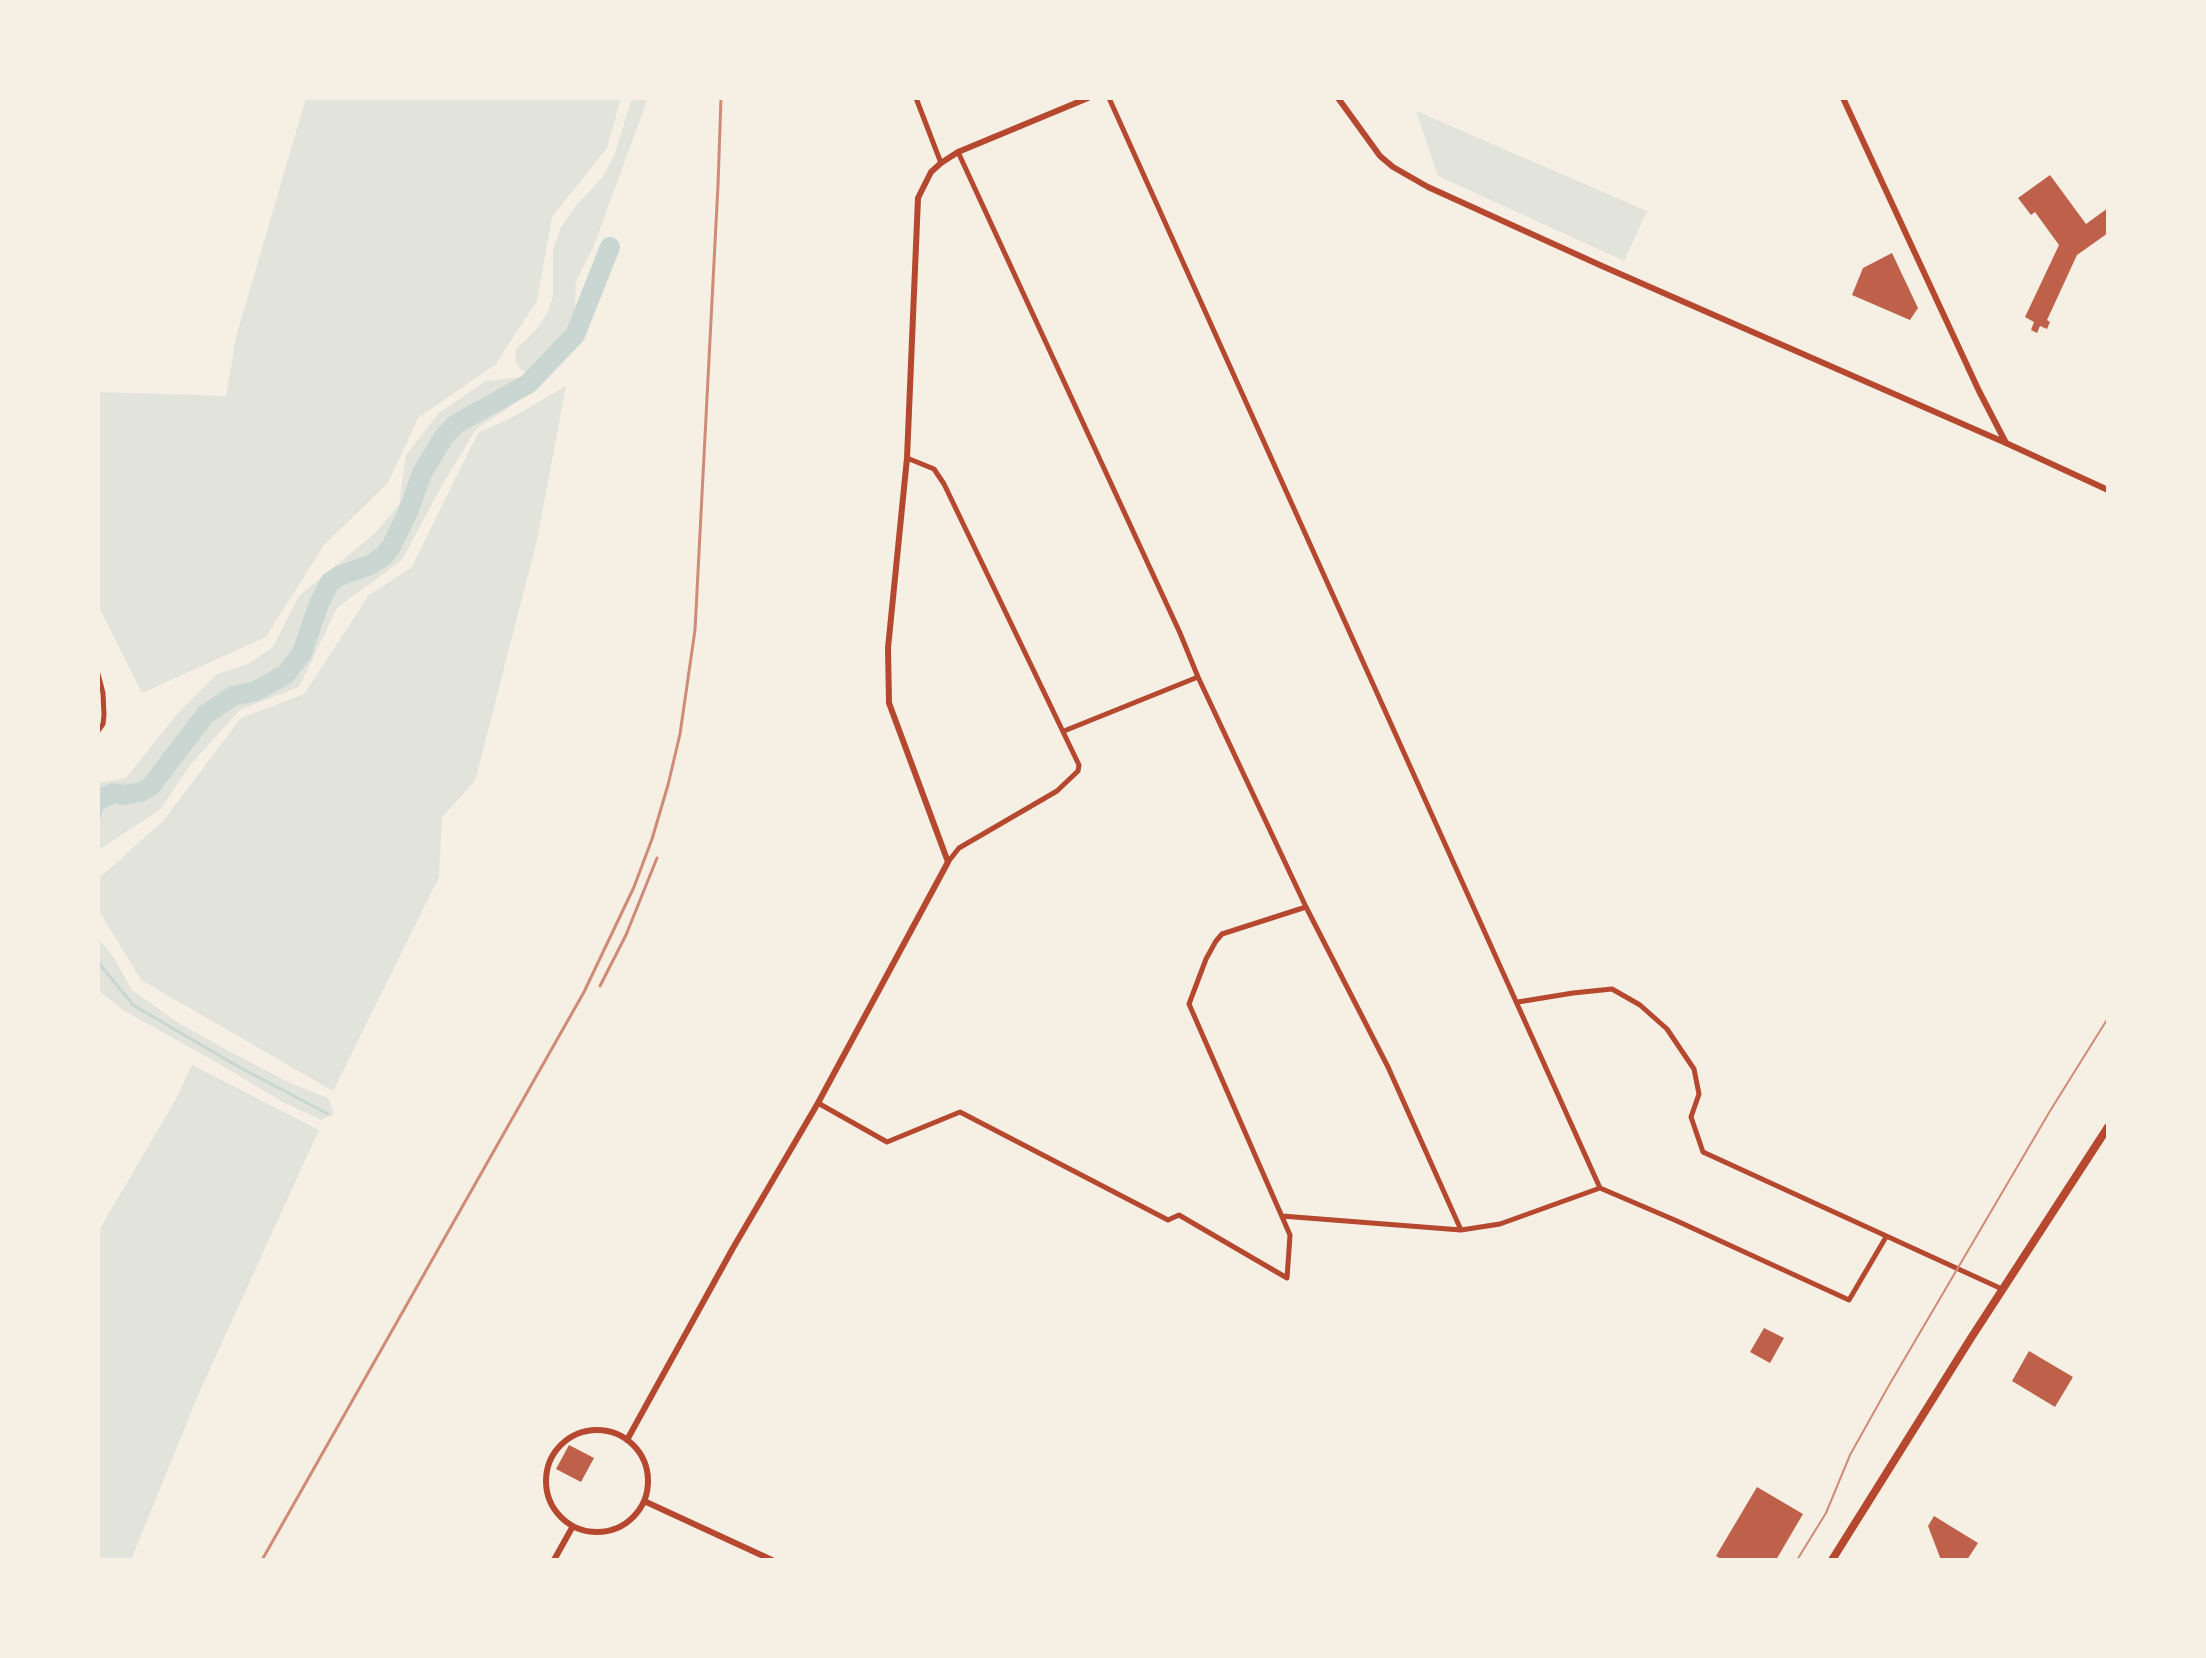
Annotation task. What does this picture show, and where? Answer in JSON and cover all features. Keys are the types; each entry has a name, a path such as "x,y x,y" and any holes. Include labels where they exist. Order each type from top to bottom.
{"highway":[{"path":"1832,1560 2108,1127"}],"street":[{"path":"916,98 941,163"},
{"path":"948,862 889,703 888,648 907,458 918,198 931,172 958,152 1088,98"},
{"path":"1109,98 1600,1188"},
{"path":"1338,98 1380,156 1393,167 1444,194 2108,490"},
{"path":"1843,98 2006,443"},
{"path":"958,152 1198,677 1306,907 1388,1067 1461,1230"},
{"path":"627,1440 733,1248 818,1103 948,862 959,848 1057,791 1078,771 1079,765 1064,731 944,484 934,469 907,458"},
{"path":"98,674 103,693 103,724 98,731"},
{"path":"1064,731 1198,677"},
{"path":"818,1103 887,1142 960,1112 1168,1220 1179,1215 1287,1278 1290,1235 1189,1004 1206,959 1222,934 1306,907"},
{"path":"1518,1002 1612,989 1640,1005 1667,1029 1694,1069 1699,1094 1691,1117 1703,1152 2002,1289"},
{"path":"1281,1216 1461,1230 1500,1224 1600,1188 1849,1300 1886,1237"},
{"path":"596,1430 612,1432 627,1440 639,1452 646,1468 648,1485 644,1501 635,1516 621,1526 605,1531 589,1531 573,1526 559,1516 550,1502 546,1486 549,1461 565,1441 579,1433 596,1430"},
{"path":"644,1501 772,1560"},
{"path":"554,1560 573,1526"}],"shaded area":[{"path":"306,98 621,98 607,148 552,217 537,301 495,365 418,418 388,483 324,545 266,637 142,693 98,605 98,392 226,396 236,337"},
{"path":"632,98 648,98 593,248 576,281 574,322 543,365 533,373 521,370 515,361 516,349 536,330 553,297 553,250 561,227 601,179 614,156"},
{"path":"1416,111 1647,211 1624,261 1438,176"},
{"path":"519,377 527,391 476,429 402,560 337,608 299,687 240,710 190,765 160,810 98,850 98,783 126,778 178,713 217,674 248,664 273,647 299,596 374,534 399,505 406,455 438,414 485,381"},
{"path":"566,386 537,540 475,781 442,817 439,877 333,1091 141,980 98,909 98,879 163,821 241,718 304,694 369,595 411,568 478,433"},
{"path":"111,783 125,785 122,800 103,809 98,827 98,789"},
{"path":"98,938 112,955 132,990 177,1022 227,1050 288,1082 328,1098 334,1114 321,1120 281,1101 123,1010 98,990"},
{"path":"192,1065 319,1130 198,1395 131,1560 98,1560 98,1232 176,1099"}],"building":[{"path":"2050,175 2086,224 2108,208 2108,233 2077,255 2047,320 2050,322 2047,329 2040,326 2037,333 2031,330 2034,322 2025,317 2059,245 2035,212 2031,215 2018,198"},
{"path":"1892,253 1918,308 1910,320 1852,295 1863,268"},
{"path":"1764,1328 1784,1338 1770,1363 1750,1352"},
{"path":"2029,1351 2073,1377 2055,1407 2012,1381"},
{"path":"569,1445 594,1458 581,1482 556,1469"},
{"path":"1757,1487 1803,1514 1776,1560 1723,1560 1716,1556"},
{"path":"1934,1516 1978,1543 1967,1560 1941,1560 1928,1526"}],"waterway":[{"path":"123,795 141,792 151,786 206,714 233,696 256,691 286,674 302,653 330,582 370,565 391,547 422,473 443,438 456,424 528,384 575,335 610,247"},
{"path":"98,962 133,1005 328,1114"}],"tram line":[{"path":"1797,1560 1826,1513 1850,1455 1888,1387 2108,1018"}],"railway":[{"path":"262,1560 584,992 634,887 652,839 680,734 695,630 721,98"},
{"path":"600,986 626,935 657,858"}]}
